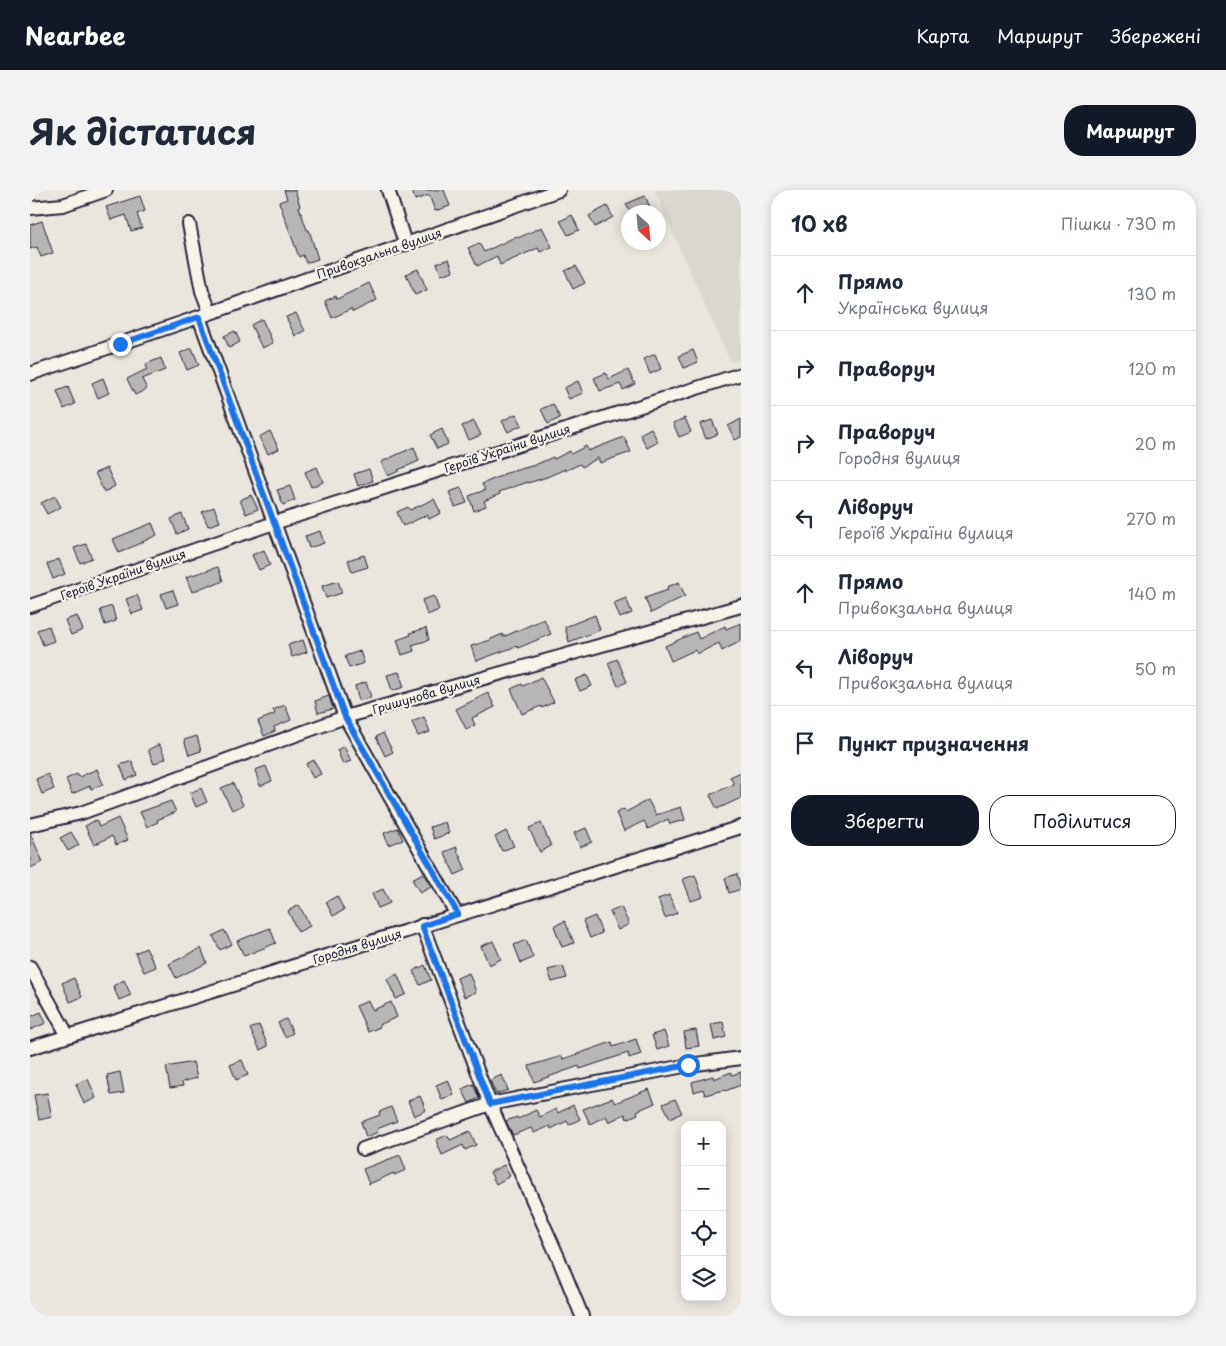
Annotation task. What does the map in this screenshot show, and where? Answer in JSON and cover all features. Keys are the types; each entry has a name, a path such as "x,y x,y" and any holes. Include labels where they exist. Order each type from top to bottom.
{"street":[{"path":"30,208 62,204 106,190"},
{"path":"388,190 404,243"},
{"name":"Привокзальна вулиця","path":"30,374 560,190"},
{"path":"189,224 202,291 204,314 274,523 345,717 458,914"},
{"name":"Героїв України вулиця","path":"30,606 274,523 741,374"},
{"name":"Гришунова вулиця","path":"30,825 81,812 345,717 741,606"},
{"name":"Городня вулиця","path":"30,1048 741,827"},
{"path":"422,926 490,1104 582,1316"},
{"path":"30,966 68,1036"},
{"path":"363,1150 490,1104 688,1065 741,1058"}],"shaded area":[{"path":"654,190 741,190 741,359 730,362 666,217 666,205 661,205"}],"building":[{"path":"284,190 295,190 299,207 318,259 306,263 303,255 299,257 279,202 287,199"},
{"path":"412,190 444,190 450,206 435,211 429,195 415,200"},
{"path":"140,196 145,211 137,214 142,228 131,231 126,215 111,220 106,207"},
{"path":"645,196 649,205 626,205"},
{"path":"607,206 613,217 595,227 589,216"},
{"path":"572,215 579,230 568,235 560,221"},
{"path":"42,221 53,253 41,257 37,247 30,249 30,225"},
{"path":"542,227 552,247 540,252 538,248 500,265 497,256 477,266 468,248 479,243 484,252 517,236 518,238"},
{"path":"449,259 453,271 441,275 437,263"},
{"path":"576,266 585,283 573,289 565,271"},
{"path":"418,269 427,290 415,295 406,274"},
{"path":"369,283 377,300 353,312 351,309 332,318 325,301 336,296 337,299"},
{"path":"296,313 305,331 295,336 286,317"},
{"path":"262,319 273,343 262,348 251,325"},
{"path":"235,331 240,342 229,348 224,336"},
{"path":"192,348 199,365 187,370 180,353"},
{"path":"693,350 698,362 684,368 679,356"},
{"path":"655,354 661,369 650,374 644,359"},
{"path":"161,358 165,370 142,379 147,389 135,395 127,379 147,369 146,364"},
{"path":"628,370 635,384 623,390 620,384 600,391 594,378 606,373 609,379"},
{"path":"103,378 109,393 98,398 92,383"},
{"path":"578,381 583,393 569,399 564,388"},
{"path":"68,387 75,404 64,409 57,391"},
{"path":"553,404 560,418 548,424 541,409"},
{"path":"516,414 522,425 508,432 502,421"},
{"path":"685,418 691,432 679,437 673,423"},
{"path":"741,419 741,437 735,440 728,426"},
{"path":"712,420 718,434 706,439 700,424"},
{"path":"474,421 481,435 469,440 462,426"},
{"path":"651,428 658,442 647,448 640,434"},
{"path":"442,429 448,444 437,449 430,435"},
{"path":"270,431 279,449 268,454 259,437"},
{"path":"624,437 631,452 600,463 598,458 582,467 580,464 565,471 565,469 547,477 499,492 500,494 484,501 486,506 474,511 469,496 485,490 482,484 503,474 535,465 553,457 554,459 570,451 571,454 586,446 588,451"},
{"path":"414,447 419,461 388,476 381,462"},
{"path":"317,467 323,482 311,487 305,472"},
{"path":"107,468 115,486 104,492 95,473"},
{"path":"369,469 373,481 358,486 354,474"},
{"path":"290,486 295,500 283,505 277,490"},
{"path":"461,488 467,503 455,507 449,492"},
{"path":"251,495 258,509 246,514 240,500"},
{"path":"55,496 61,507 47,514 41,503"},
{"path":"434,499 441,513 429,519 427,515 403,526 397,512 408,507 410,510"},
{"path":"214,507 220,522 208,526 202,512"},
{"path":"182,514 188,529 177,534 171,519"},
{"path":"152,523 157,535 119,553 113,539"},
{"path":"320,531 324,543 309,548 305,536"},
{"path":"86,544 92,558 80,563 74,548"},
{"path":"264,550 270,565 259,570 252,555"},
{"path":"364,555 368,567 352,572 348,560"},
{"path":"59,559 65,574 53,579 47,564"},
{"path":"218,567 223,581 192,592 186,577"},
{"path":"338,581 342,593 326,598 322,586"},
{"path":"679,582 685,596 651,613 645,598 668,590 667,587"},
{"path":"173,590 178,604 166,608 161,594"},
{"path":"137,595 143,610 132,614 126,599"},
{"path":"434,596 439,610 427,615 422,600"},
{"path":"626,598 632,613 620,618 614,603"},
{"path":"112,606 116,621 105,625 100,610"},
{"path":"595,615 600,630 569,642 565,627"},
{"path":"77,616 83,630 71,635 65,620"},
{"path":"544,619 551,634 518,648 517,646 476,661 471,646 503,634 503,637"},
{"path":"741,623 741,641 722,651 719,643 697,654 695,650 671,661 665,646 696,632 699,639 725,626 726,629"},
{"path":"49,626 54,641 43,645 37,630"},
{"path":"426,628 429,640 412,645 414,651 402,655 397,640"},
{"path":"303,640 307,652 292,657 288,645"},
{"path":"360,651 364,663 349,668 345,656"},
{"path":"617,659 627,682 618,686 608,663"},
{"path":"399,672 404,687 392,691 387,675"},
{"path":"587,675 592,686 580,691 575,680"},
{"path":"541,677 554,702 522,714 511,689 522,684 523,686"},
{"path":"366,682 371,697 359,701 355,686"},
{"path":"488,693 495,707 472,718 475,725 466,729 456,709"},
{"path":"329,696 333,709 318,713 315,701"},
{"path":"285,705 291,720 274,727 275,731 264,736 258,721 275,714 273,710"},
{"path":"424,717 430,732 418,736 412,722"},
{"path":"383,733 393,752 385,756 376,737"},
{"path":"197,736 201,751 189,755 184,740"},
{"path":"159,744 166,758 154,764 148,750"},
{"path":"344,746 351,761 343,764 337,750"},
{"path":"314,760 321,774 313,778 306,764"},
{"path":"132,761 137,775 126,780 120,765"},
{"path":"266,766 272,781 260,786 255,770"},
{"path":"97,769 103,784 91,789 90,786 72,794 66,779 77,774 79,777"},
{"path":"741,772 741,798 717,809 710,795 734,784 730,777"},
{"path":"48,774 54,789 42,794 36,779"},
{"path":"233,783 243,805 232,810 221,788"},
{"path":"201,788 207,802 196,807 190,793"},
{"path":"648,800 656,815 681,807 685,820 670,824 668,819 648,829 644,821 624,831 616,813 624,809 626,812"},
{"path":"171,801 176,812 157,820 158,822 147,827 140,812"},
{"path":"118,818 128,840 116,845 112,836 94,845 85,826 96,820 99,827"},
{"path":"445,822 449,833 434,839 430,827"},
{"path":"541,823 551,846 540,852 529,828"},
{"path":"398,828 403,840 388,845 384,833"},
{"path":"586,828 592,842 580,847 574,833"},
{"path":"506,831 514,846 502,851 495,837"},
{"path":"71,832 79,845 68,851 60,838"},
{"path":"30,833 43,862 30,868"},
{"path":"457,847 466,870 455,875 444,852"},
{"path":"423,873 431,887 420,893 412,879"},
{"path":"737,874 741,889 729,893 725,878"},
{"path":"695,875 703,897 691,901 683,879"},
{"path":"383,889 390,903 378,908 372,894"},
{"path":"669,895 677,913 665,918 658,899"},
{"path":"337,896 344,910 333,916 326,902"},
{"path":"299,905 310,926 298,932 288,911"},
{"path":"621,907 629,924 618,930 610,912"},
{"path":"595,916 602,933 590,938 583,921"},
{"path":"565,921 574,943 562,947 554,926"},
{"path":"270,928 276,943 244,956 237,941"},
{"path":"224,930 232,944 220,950 213,936"},
{"path":"526,940 533,958 521,963 514,945"},
{"path":"493,941 501,959 489,965 481,946"},
{"path":"146,948 156,967 144,972 135,953"},
{"path":"201,948 207,963 176,978 169,964"},
{"path":"425,965 431,980 420,985 413,971"},
{"path":"563,966 567,978 552,982 548,970"},
{"path":"469,973 476,992 464,997 457,978"},
{"path":"397,974 406,994 396,999 387,979"},
{"path":"74,978 82,997 70,1002 62,983"},
{"path":"124,980 131,995 119,1000 113,986"},
{"path":"368,1001 373,1010 391,1002 397,1017 368,1032 356,1006"},
{"path":"41,1012 46,1023 30,1030 30,1017"},
{"path":"286,1019 293,1033 285,1037 278,1023"},
{"path":"723,1022 726,1037 714,1040 711,1024"},
{"path":"259,1025 268,1046 260,1050 250,1029"},
{"path":"696,1030 699,1046 686,1048 684,1032"},
{"path":"664,1031 669,1046 657,1050 652,1035"},
{"path":"636,1039 641,1054 629,1058 628,1053 580,1069 579,1066 534,1082 529,1066 562,1056 563,1059 612,1042 613,1047"},
{"path":"242,1060 248,1075 236,1080 230,1065"},
{"path":"193,1062 197,1078 182,1082 183,1086 170,1088 166,1067"},
{"path":"120,1072 124,1093 111,1095 107,1075"},
{"path":"731,1072 732,1075 741,1072 741,1085 705,1095 703,1089 694,1092 692,1082 713,1076 714,1079"},
{"path":"502,1075 508,1090 496,1094 490,1080"},
{"path":"88,1079 96,1098 84,1104 76,1084"},
{"path":"448,1080 454,1095 442,1100 436,1085"},
{"path":"473,1084 479,1098 469,1103 462,1089"},
{"path":"649,1089 655,1103 637,1111 638,1114 627,1119 625,1114 609,1122 606,1116 590,1124 583,1109 612,1098 615,1103"},
{"path":"47,1093 52,1117 39,1120 34,1095"},
{"path":"420,1096 426,1110 414,1116 408,1101"},
{"path":"675,1099 682,1113 670,1118 663,1104"},
{"path":"573,1105 580,1119 569,1125 567,1121 551,1129 550,1126 534,1133 531,1128 513,1135 506,1121 517,1117 518,1119 536,1110 540,1117 556,1109 558,1113"},
{"path":"391,1107 397,1121 377,1129 378,1132 366,1137 361,1122 380,1115 379,1112"},
{"path":"470,1131 476,1145 465,1150 463,1145 442,1155 436,1140 447,1135 450,1140"},
{"path":"400,1155 406,1170 369,1184 363,1169"},
{"path":"504,1165 510,1176 496,1184 490,1172"}],"route":[{"path":"120,344 199,317 345,717 458,914 422,926 490,1104 688,1065"}]}
